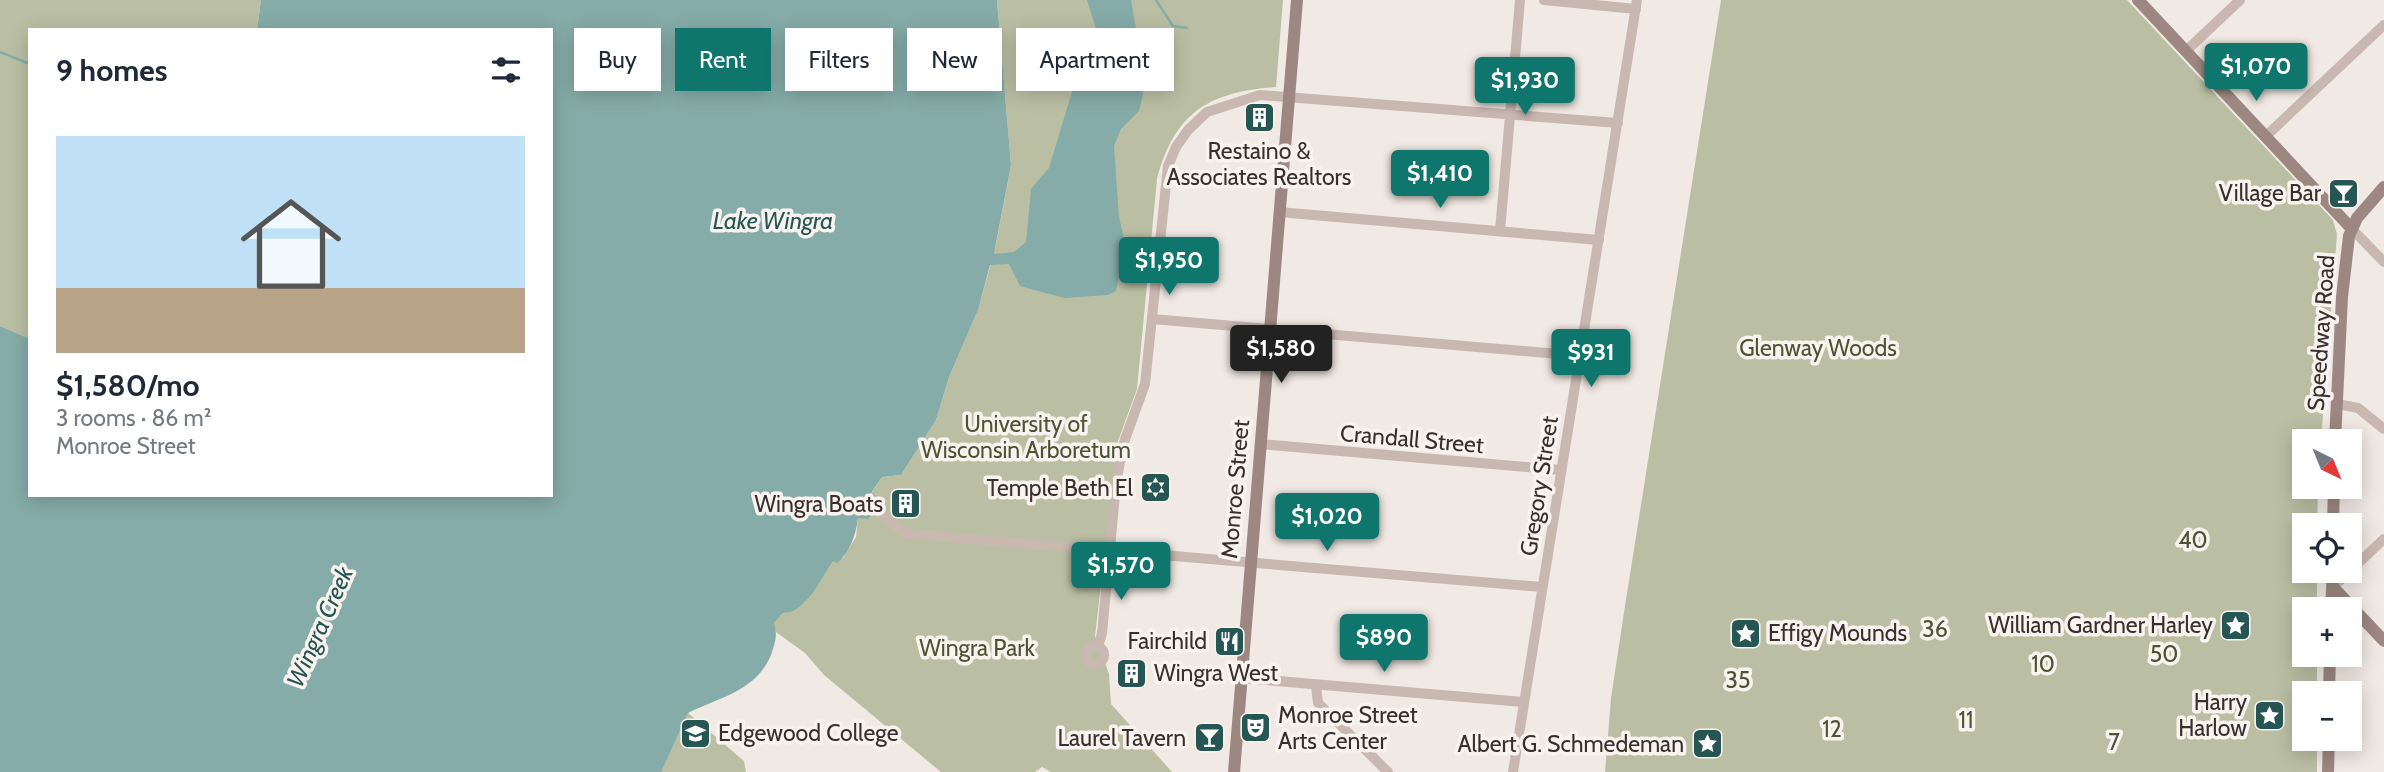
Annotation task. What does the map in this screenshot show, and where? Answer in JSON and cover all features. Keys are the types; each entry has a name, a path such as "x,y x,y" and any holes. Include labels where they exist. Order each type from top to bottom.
{"main road":[{"name":"Monroe Street","path":"1234,772 1297,0"},
{"path":"2138,0 2351,228 2368,202 2384,187"},
{"name":"Speedway Road","path":"2336,429 2342,296 2351,228"},
{"path":"2332,597 2333,583"},
{"path":"2333,587 2384,641"},
{"path":"2328,772 2329,751"}],"street":[{"path":"1500,231 1520,0"},
{"path":"1544,0 1636,4"},
{"path":"2186,51 2240,0"},
{"name":"Gregory Street","path":"1513,772 1636,4"},
{"path":"2265,138 2384,25"},
{"path":"1098,647 1102,632 1116,484 1123,445 1145,384 1165,183 1175,147 1197,120 1227,103 1259,94 1618,123"},
{"path":"1279,212 1599,240"},
{"path":"2351,228 2384,262"},
{"path":"1152,319 1581,356"},
{"path":"2337,404 2358,408 2384,429"},
{"name":"Crandall Street","path":"1260,444 1561,470"},
{"path":"871,507 905,533 1250,560 1542,587"},
{"path":"2333,587 2384,539"},
{"path":"1242,678 1523,702"},
{"path":"1316,686 1318,703 1388,772"}],"green space":[{"path":"0,0 261,0 257,28 28,28 28,338 0,326"},
{"path":"997,0 1283,0 1276,87 1232,94 1198,110 1174,137 1165,156 1157,179 1137,389 1118,441 1095,636 1109,674 1111,704 1172,772 1051,772 1042,767 1035,772 941,772 824,675 805,653 776,632 774,623 783,613 804,603 833,560 843,558 856,537 858,517 868,512 872,493 882,477 901,475 936,420 949,377 978,310 996,245 1011,165 1002,28 999,28"},
{"path":"1721,0 2127,0 2333,220 2337,234 2322,429 2292,429 2292,499 2318,499 2317,513 2292,513 2292,583 2317,583 2317,597 2292,597 2292,667 2317,667 2317,681 2292,681 2292,751 2317,751 2317,772 1605,772 1611,698"},
{"name":"Edgewood College","path":"688,713 744,761 746,772 660,772"}],"water":[{"name":"Lake Wingra","path":"261,0 997,0 999,28 907,28 907,91 1002,91 1002,59 1011,165 994,254 1014,252 1026,242 1031,189 1049,168 1072,91 1143,91 1139,111 1121,129 1114,146 1119,217 1125,243 1116,291 1108,295 1064,298 1020,286 1009,264 990,265 978,310 949,377 936,420 901,475 882,477 872,492 876,497 868,512 871,516 868,519 858,518 849,549 837,563 833,561 806,601 783,613 774,623 776,635 771,655 756,677 736,692 688,713 661,772 0,772 0,326 28,338 28,497 553,497 553,28 257,28"},
{"name":"Lake Wingra","path":"1087,0 1131,0 1136,28 1096,28"}],"waterway":[{"path":"1156,0 1173,26 1187,28"},
{"path":"0,52 28,63"}],"place":[{"name":"Restaino & Associates Realtors","path":"1259,117"},
{"name":"Village Bar","path":"2344,193"},
{"name":"Temple Beth El","path":"1156,488"},
{"name":"Wingra Boats","path":"906,504"},
{"name":"William Gardner Harley","path":"2236,625"},
{"name":"Effigy Mounds","path":"1745,633"},
{"name":"Fairchild","path":"1230,641"},
{"name":"Wingra West","path":"1131,673"},
{"name":"Harry Harlow","path":"2270,715"},
{"name":"Monroe Street Arts Center","path":"1255,728"},
{"name":"Edgewood College","path":"695,733"},
{"name":"Laurel Tavern","path":"1209,738"},
{"name":"Albert G. Schmedeman","path":"1707,744"}],"park label":[{"name":"Glenway Woods","path":"1818,348"},
{"name":"University of Wisconsin Arboretum","path":"1026,437"},
{"name":"40","path":"2193,540"},
{"name":"36","path":"1935,629"},
{"name":"Wingra Park","path":"977,648"},
{"name":"50","path":"2164,654"},
{"name":"10","path":"2043,664"},
{"name":"35","path":"1738,680"},
{"name":"11","path":"1966,720"},
{"name":"12","path":"1832,729"},
{"name":"7","path":"2114,742"}],"water label":[{"name":"Wingra Creek","path":"320,627"}]}
